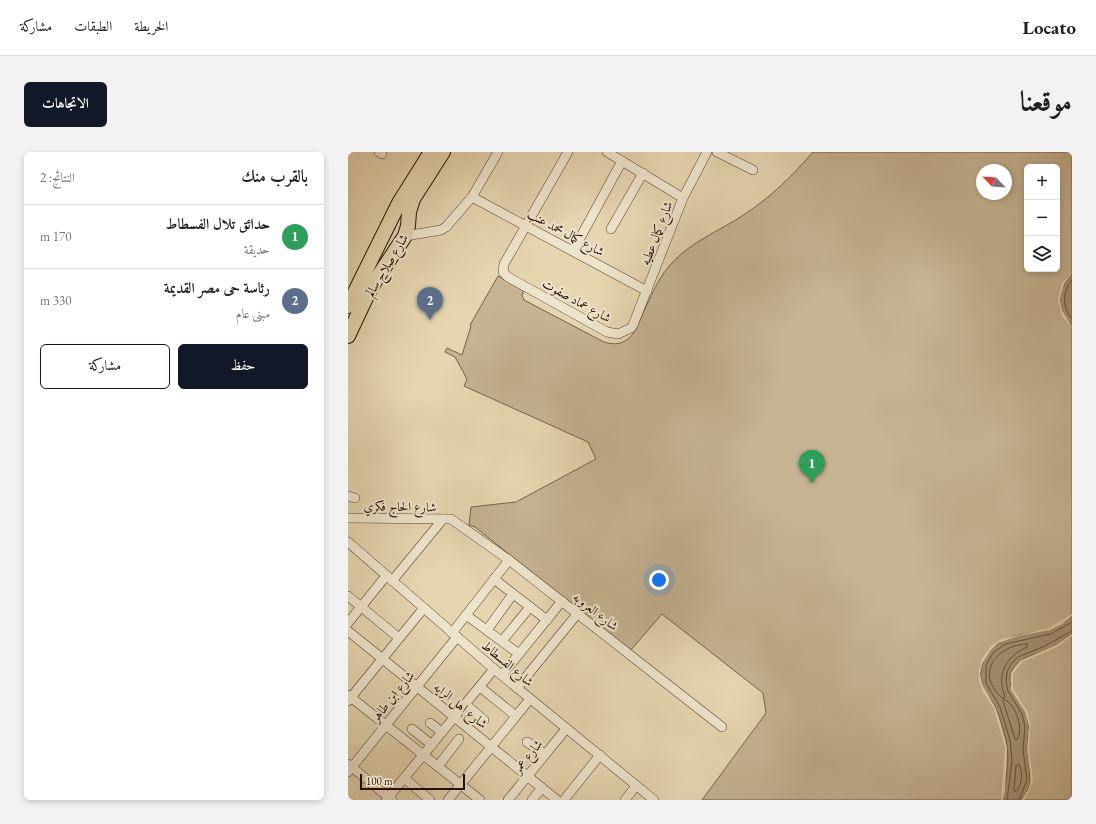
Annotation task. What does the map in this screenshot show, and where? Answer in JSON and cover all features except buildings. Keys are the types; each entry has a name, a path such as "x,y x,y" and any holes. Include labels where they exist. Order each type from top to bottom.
{"highway":[{"name":"شارع صلاح سالم","path":"348,306 399,203 431,152"},
{"name":"شارع صلاح سالم","path":"348,336 371,287 402,240 408,226 409,212 413,199 444,152"},
{"path":"383,234 402,240"}],"street":[{"path":"402,240 444,229 472,197 498,152"},
{"path":"525,225 568,152"},
{"path":"608,152 683,198"},
{"name":"شارع كمال عطيه","path":"632,325 647,291 683,198 707,152"},
{"path":"717,152 753,170"},
{"path":"573,251 622,161"},
{"path":"611,229 643,174"},
{"name":"شارع كمال محمد عنب","path":"472,197 647,291"},
{"name":"شارع عماد صفوت","path":"525,225 502,268 503,272 508,277 607,332 622,333 631,328 632,325"},
{"name":"شارع الحاج فكري","path":"348,518 447,519"},
{"path":"348,623 361,606 447,519"},
{"name":"شارع العروبه","path":"447,519 509,560 722,727"},
{"name":"شارع الفسطاط","path":"350,547 389,578 423,609 566,729 654,800"},
{"name":"شارع ابن طاهر","path":"349,768 417,687 455,635 466,615 509,560"},
{"path":"494,579 547,620"},
{"path":"487,630 513,594"},
{"path":"348,596 399,638"},
{"path":"349,768 389,799 404,778 465,704 480,687 519,654 562,601"},
{"path":"502,641 530,607"},
{"path":"423,609 349,698 386,725 480,800"},
{"path":"517,688 578,613"},
{"path":"466,615 519,654"},
{"name":"شارع اهل الرايه","path":"348,631 557,800"},
{"path":"480,687 516,716"},
{"path":"448,800 530,699"},
{"path":"465,704 484,720"},
{"path":"430,723 442,732"},
{"name":"شارع عمر","path":"508,800 566,729"},
{"path":"412,730 432,745"},
{"path":"438,766 459,739"},
{"path":"528,742 545,754"},
{"path":"564,800 600,755"},
{"path":"404,778 430,800"},
{"path":"625,800 636,786"},
{"path":"532,800 542,788"}],"shaded area":[{"path":"813,152 1072,152 1072,800 702,800 766,713 763,693 662,614 630,651 475,527 469,525 471,507 516,502 596,459 588,442 464,386 467,379 455,357 445,352 447,348 462,355 471,326 470,325 498,276 524,290 522,295 524,300 602,341 612,344 622,342 633,334 658,282 670,265 678,257 696,243 755,207 790,177"}],"water":[{"path":"1072,275 1072,325 1063,313 1060,300 1063,287"},
{"path":"1072,616 1072,634 1042,652 1020,661 1014,667 1011,674 1011,687 1028,721 1027,750 1030,782 1026,794 1022,800 1003,800 1008,762 1006,739 996,708 985,691 982,683 981,671 984,659 991,649 1004,640 1013,636 1053,627"}],"pier":[{"path":"1072,273 1064,284 1060,299 1062,310 1072,327 1062,316 1058,299 1062,283"},
{"path":"1072,614 1072,616 1062,624 1050,630 1018,636 998,643 990,651 982,664 980,674 982,684 996,709 1007,748 1005,791 1003,800 1001,800 1005,748 994,709 983,692 979,681 979,670 982,659 992,645 1002,639 1049,628"},
{"path":"1072,634 1072,636 1057,647 1022,662 1013,674 1013,689 1027,711 1030,723 1029,751 1033,780 1027,795 1024,800 1022,800 1028,790 1031,780 1027,750 1029,726 1025,712 1011,690 1011,673 1020,661 1056,645"}],"place":[{"name":"رئاسة حى مصر القديمة","path":"430,320"},
{"name":"حدائق تلال الفسطاط","path":"812,483"}]}
